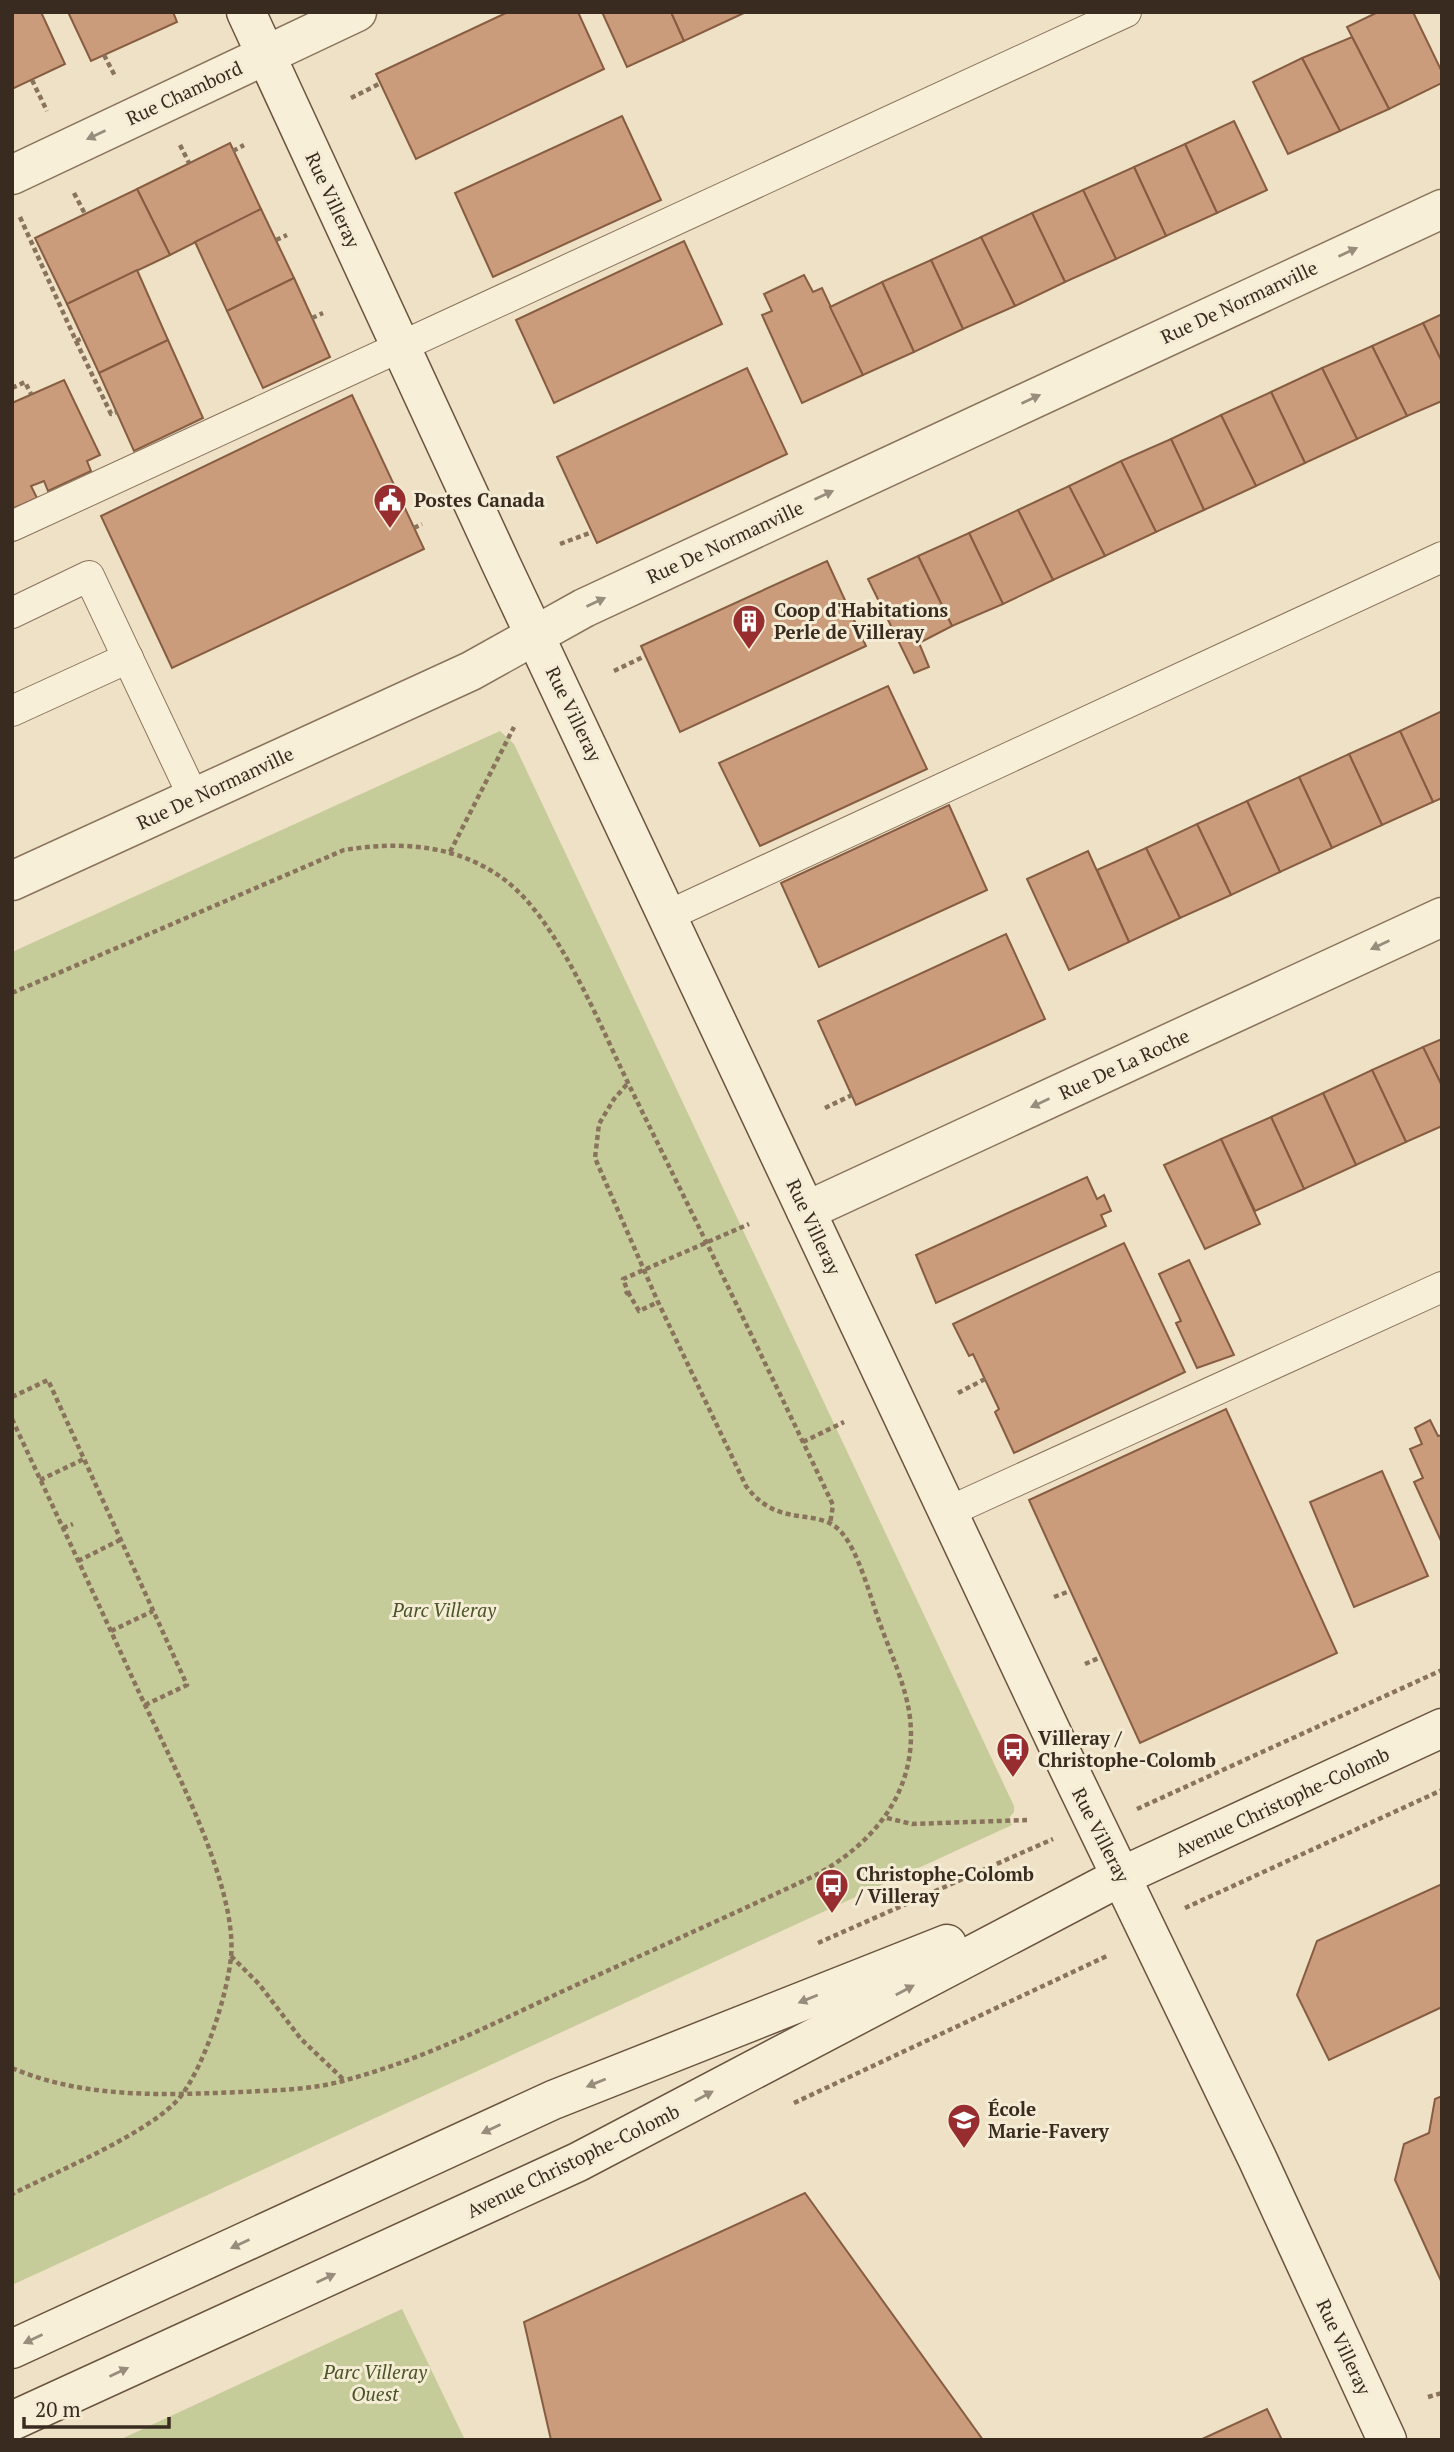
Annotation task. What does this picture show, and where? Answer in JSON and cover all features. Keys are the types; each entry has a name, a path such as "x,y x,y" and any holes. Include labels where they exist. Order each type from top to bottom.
{"street":[{"name":"Rue Villeray","path":"246,12 806,1210 1387,2440"},
{"name":"Rue Chambord","path":"12,175 357,12"},
{"name":"Rue De Normanville","path":"12,881 471,671 597,602 1442,209"},
{"name":"Rue De La Roche","path":"806,1210 1442,917"},
{"name":"Avenue Christophe-Colomb","path":"12,2421 578,2162 1122,1876 1442,1728"},
{"name":"Avenue Christophe-Colomb","path":"12,2349 553,2100 1122,1876"}],"lane":[{"path":"12,526 1126,12"},
{"path":"669,915 1442,557"},
{"path":"12,613 89,576 194,798"},
{"path":"12,711 128,658"},
{"path":"950,1511 1442,1287"}],"path":[{"path":"104,55 118,82"},
{"path":"32,80 49,115"},
{"path":"351,98 381,83"},
{"path":"179,142 189,163"},
{"path":"233,150 244,145"},
{"path":"74,191 85,214"},
{"path":"20,216 111,414 117,412"},
{"path":"276,240 287,235"},
{"path":"312,318 323,313"},
{"path":"76,341 83,338"},
{"path":"12,388 25,382 31,394"},
{"path":"414,528 422,524"},
{"path":"560,544 592,532"},
{"path":"614,671 645,656"},
{"path":"450,852 514,727"},
{"path":"12,993 344,850 397,845 450,852 505,880 540,915 708,1240 833,1505 834,1515 830,1524"},
{"path":"13,2068 50,2083 96,2091 182,2094 285,2090 345,2081 443,2047 816,1875 856,1848 887,1818 903,1786 909,1761 910,1716 868,1591 842,1533 822,1518 783,1515 755,1498 746,1486 658,1302 595,1158 599,1124 614,1099 628,1083"},
{"path":"825,1108 852,1094"},
{"path":"658,1302 639,1311 627,1293 623,1279 749,1224"},
{"path":"958,1393 985,1379"},
{"path":"12,1396 48,1380 187,1685 145,1705"},
{"path":"12,1419 195,1814 227,1909 231,1956 221,2001 204,2051 182,2094 166,2112 87,2157 12,2194"},
{"path":"803,1442 844,1422"},
{"path":"40,1480 84,1459"},
{"path":"63,1528 73,1524"},
{"path":"78,1561 120,1540"},
{"path":"1054,1597 1070,1591"},
{"path":"111,1631 153,1611"},
{"path":"1085,1664 1101,1657"},
{"path":"1147,1806 1442,1670"},
{"path":"1193,1904 1442,1790"},
{"path":"887,1818 898,1823 912,1824 1027,1820"},
{"path":"231,1956 259,1984 301,2039 345,2081"},
{"path":"1428,2397 1442,2393"}],"green space":[{"name":"Parc Villeray","path":"500,731 514,744 1014,1806 1014,1812 1009,1818 1012,1825 12,2285 12,952"},
{"name":"Parc Villeray Ouest","path":"402,2309 465,2440 119,2440"}],"building":[{"path":"12,12 41,12 65,64 12,89"},
{"path":"173,12 177,22 91,61 69,14"},
{"path":"508,12 578,12 604,69 416,159 376,74"},
{"path":"602,12 671,12 684,41 627,67"},
{"path":"671,12 746,12 684,41"},
{"path":"1378,12 1413,12 1442,72 1442,83 1389,109 1347,27"},
{"path":"1352,37 1389,109 1340,131 1302,58"},
{"path":"1302,58 1340,131 1288,154 1253,82"},
{"path":"622,116 661,200 493,277 455,193"},
{"path":"1234,121 1267,190 1217,213 1185,144"},
{"path":"230,143 261,209 170,255 137,189"},
{"path":"1185,144 1217,213 1166,236 1134,167"},
{"path":"1134,167 1166,236 1116,259 1083,190"},
{"path":"137,189 170,255 67,304 35,238"},
{"path":"1083,190 1116,259 1065,282 1032,213"},
{"path":"261,209 294,278 227,311 195,242"},
{"path":"1032,213 1065,282 1015,306 981,237"},
{"path":"981,237 1015,306 963,329 931,260"},
{"path":"684,241 722,324 554,403 516,320"},
{"path":"931,260 963,329 914,352 882,282"},
{"path":"137,270 168,340 99,373 67,304"},
{"path":"804,275 813,292 822,288 863,375 802,403 762,315 772,311 764,294"},
{"path":"294,278 330,357 263,388 227,311"},
{"path":"882,282 914,352 863,375 830,307"},
{"path":"1442,314 1442,362 1423,323"},
{"path":"1423,323 1442,362 1442,401 1407,416 1372,346"},
{"path":"168,340 203,418 134,451 99,373"},
{"path":"1372,346 1407,416 1357,439 1322,368"},
{"path":"747,368 787,454 597,543 557,457"},
{"path":"1322,368 1357,439 1305,463 1271,392"},
{"path":"64,380 100,455 87,461 91,471 48,491 44,481 31,486 37,498 12,509 12,403"},
{"path":"1271,392 1305,463 1256,486 1221,415"},
{"path":"352,395 424,549 172,668 101,516"},
{"path":"1221,415 1256,486 1204,510 1171,439"},
{"path":"1171,439 1204,510 1156,532 1121,461"},
{"path":"1121,461 1156,532 1105,556 1069,486"},
{"path":"1069,486 1105,556 1053,580 1018,510"},
{"path":"1018,510 1053,580 1003,604 969,533"},
{"path":"969,533 1003,604 952,626 918,556"},
{"path":"918,556 952,626 919,643 929,667 914,673 868,579"},
{"name":"Coop d'Habitations Perle de Villeray","path":"827,561 866,646 680,732 641,646"},
{"path":"888,686 927,769 760,846 719,763"},
{"path":"1442,711 1442,798 1433,802 1400,731"},
{"path":"1400,731 1433,802 1382,825 1349,754"},
{"path":"1349,754 1382,825 1332,848 1299,777"},
{"path":"1299,777 1332,848 1280,872 1247,801"},
{"path":"1247,801 1280,872 1231,895 1197,824"},
{"path":"949,805 987,890 819,967 781,883"},
{"path":"1197,824 1231,895 1180,918 1146,848"},
{"path":"1146,848 1180,918 1129,942 1097,870"},
{"path":"1088,851 1129,942 1069,970 1027,879"},
{"path":"1006,934 1045,1019 856,1105 818,1021"},
{"path":"1442,1039 1442,1086 1423,1047"},
{"path":"1423,1047 1442,1086 1442,1126 1406,1142 1372,1070"},
{"path":"1372,1070 1406,1142 1356,1165 1323,1093"},
{"path":"1323,1093 1356,1165 1304,1189 1271,1117"},
{"path":"1271,1117 1304,1189 1255,1211 1221,1139"},
{"path":"1221,1139 1260,1224 1205,1249 1164,1165"},
{"path":"1087,1177 1097,1199 1104,1195 1111,1211 1101,1215 1106,1226 936,1303 916,1255"},
{"path":"1124,1243 1185,1372 1014,1453 995,1412 999,1409 973,1354 969,1356 953,1324"},
{"path":"1189,1260 1234,1355 1197,1368 1176,1323 1181,1321 1159,1274"},
{"path":"1226,1409 1337,1653 1140,1743 1029,1500"},
{"path":"1430,1420 1438,1436 1442,1435 1442,1543 1414,1482 1423,1478 1410,1449 1422,1444 1415,1428"},
{"path":"1382,1471 1428,1576 1354,1607 1310,1502"},
{"path":"1442,1884 1442,2007 1329,2060 1297,1995 1317,1941"},
{"path":"1442,2096 1442,2283 1395,2180 1404,2144 1429,2133 1435,2099"},
{"path":"805,2193 983,2440 551,2440 524,2322"},
{"path":"1267,2409 1282,2440 1200,2440"}],"place":[{"name":"Postes Canada","path":"390,530"},
{"name":"Coop d'Habitations Perle de Villeray","path":"749,651"},
{"name":"Villeray / Christophe-Colomb","path":"1013,1779"},
{"name":"Christophe-Colomb / Villeray","path":"832,1915"},
{"name":"École Marie-Favery","path":"964,2150"}]}
